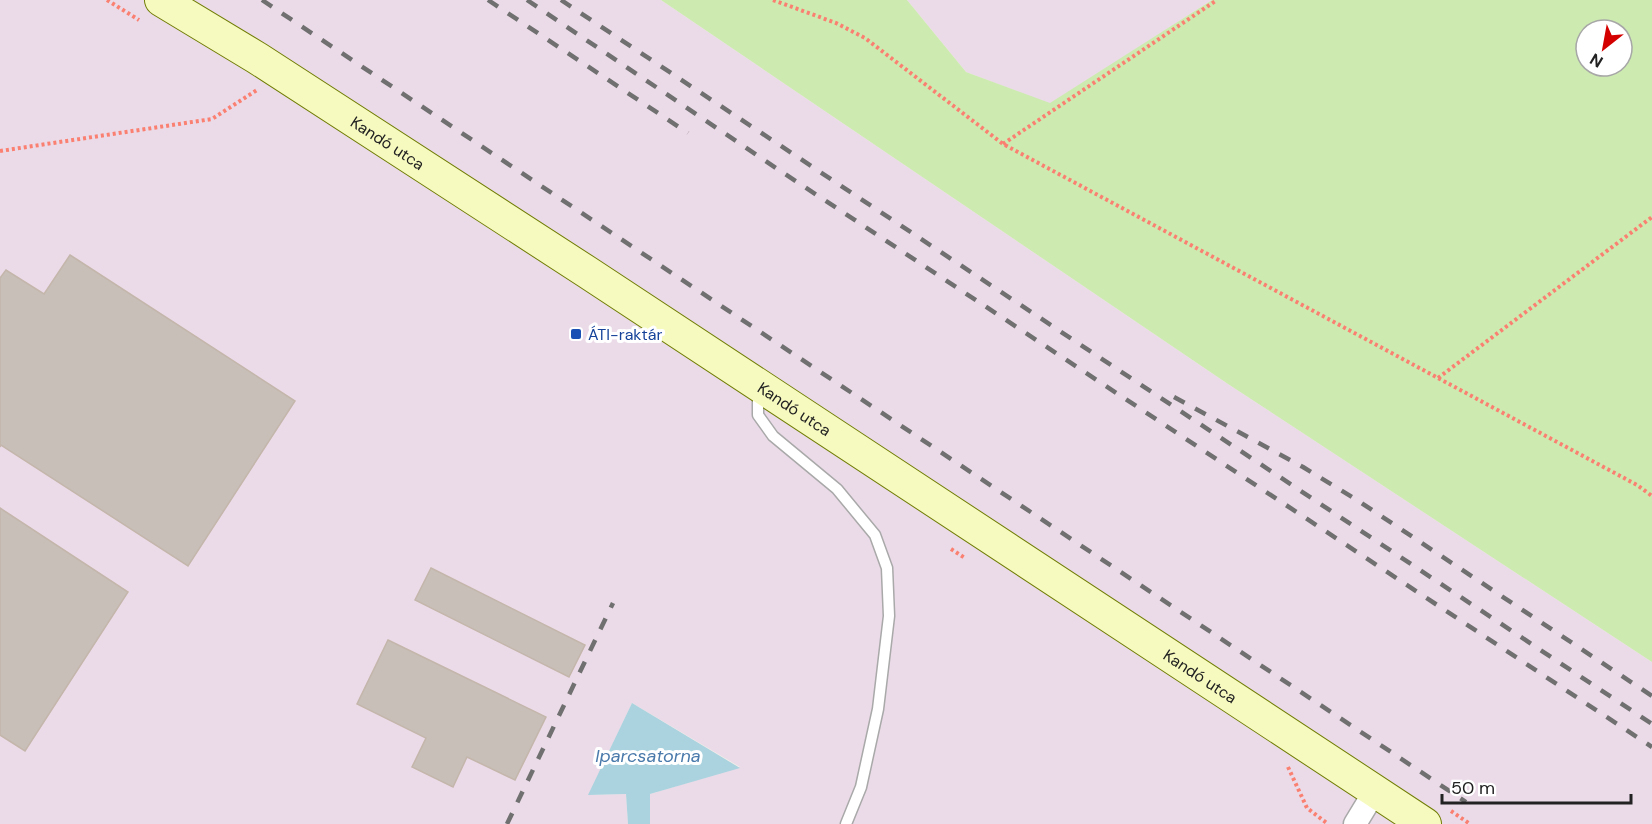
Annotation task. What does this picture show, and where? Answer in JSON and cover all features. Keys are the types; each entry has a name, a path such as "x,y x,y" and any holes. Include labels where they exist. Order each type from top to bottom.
{"street":[{"name":"Kandó utca","path":"161,0 277,71 758,384 1425,824"},
{"path":"1355,824 1375,791"}],"lane":[{"path":"758,384 758,415 773,436 837,489 875,535 888,568 889,616 878,709 861,787 846,824"}],"path":[{"path":"772,0 836,23 865,38 1003,144 1637,485 1652,496"},
{"path":"1003,144 1217,0"},
{"path":"0,151 213,119 258,90"},
{"path":"1438,378 1652,217"},
{"path":"1460,824 1462,819"},
{"path":"1321,820 1328,824"}],"shaded area":[{"path":"0,0 661,0 1228,384 1652,662 1652,824 650,824 650,794 740,767 632,703 589,795 626,794 628,824 0,824"},
{"path":"907,0 1212,0 1050,104 966,72"}],"green space":[{"path":"661,0 907,0 966,72 1050,103 1212,0 1652,0 1652,662 1228,384"}],"water":[{"name":"Iparcsatorna","path":"632,703 740,768 650,794 650,824 628,824 626,794 588,795"}],"building":[{"path":"70,255 295,401 188,566 1,445 0,447 0,278 6,270 44,294"},
{"path":"0,508 128,592 25,751 0,735"},
{"path":"431,568 585,645 569,677 415,600"},
{"path":"388,640 546,717 515,780 467,757 453,787 412,767 426,738 357,704"}],"railway":[{"path":"262,0 1466,802"},
{"path":"488,0 688,133"},
{"path":"527,0 776,168 1652,747"},
{"path":"561,0 1652,724"},
{"path":"1174,397 1303,467 1357,500 1652,696"},
{"path":"507,824 613,603"}],"place":[{"name":"ÁTI-raktár","path":"576,334"}]}
